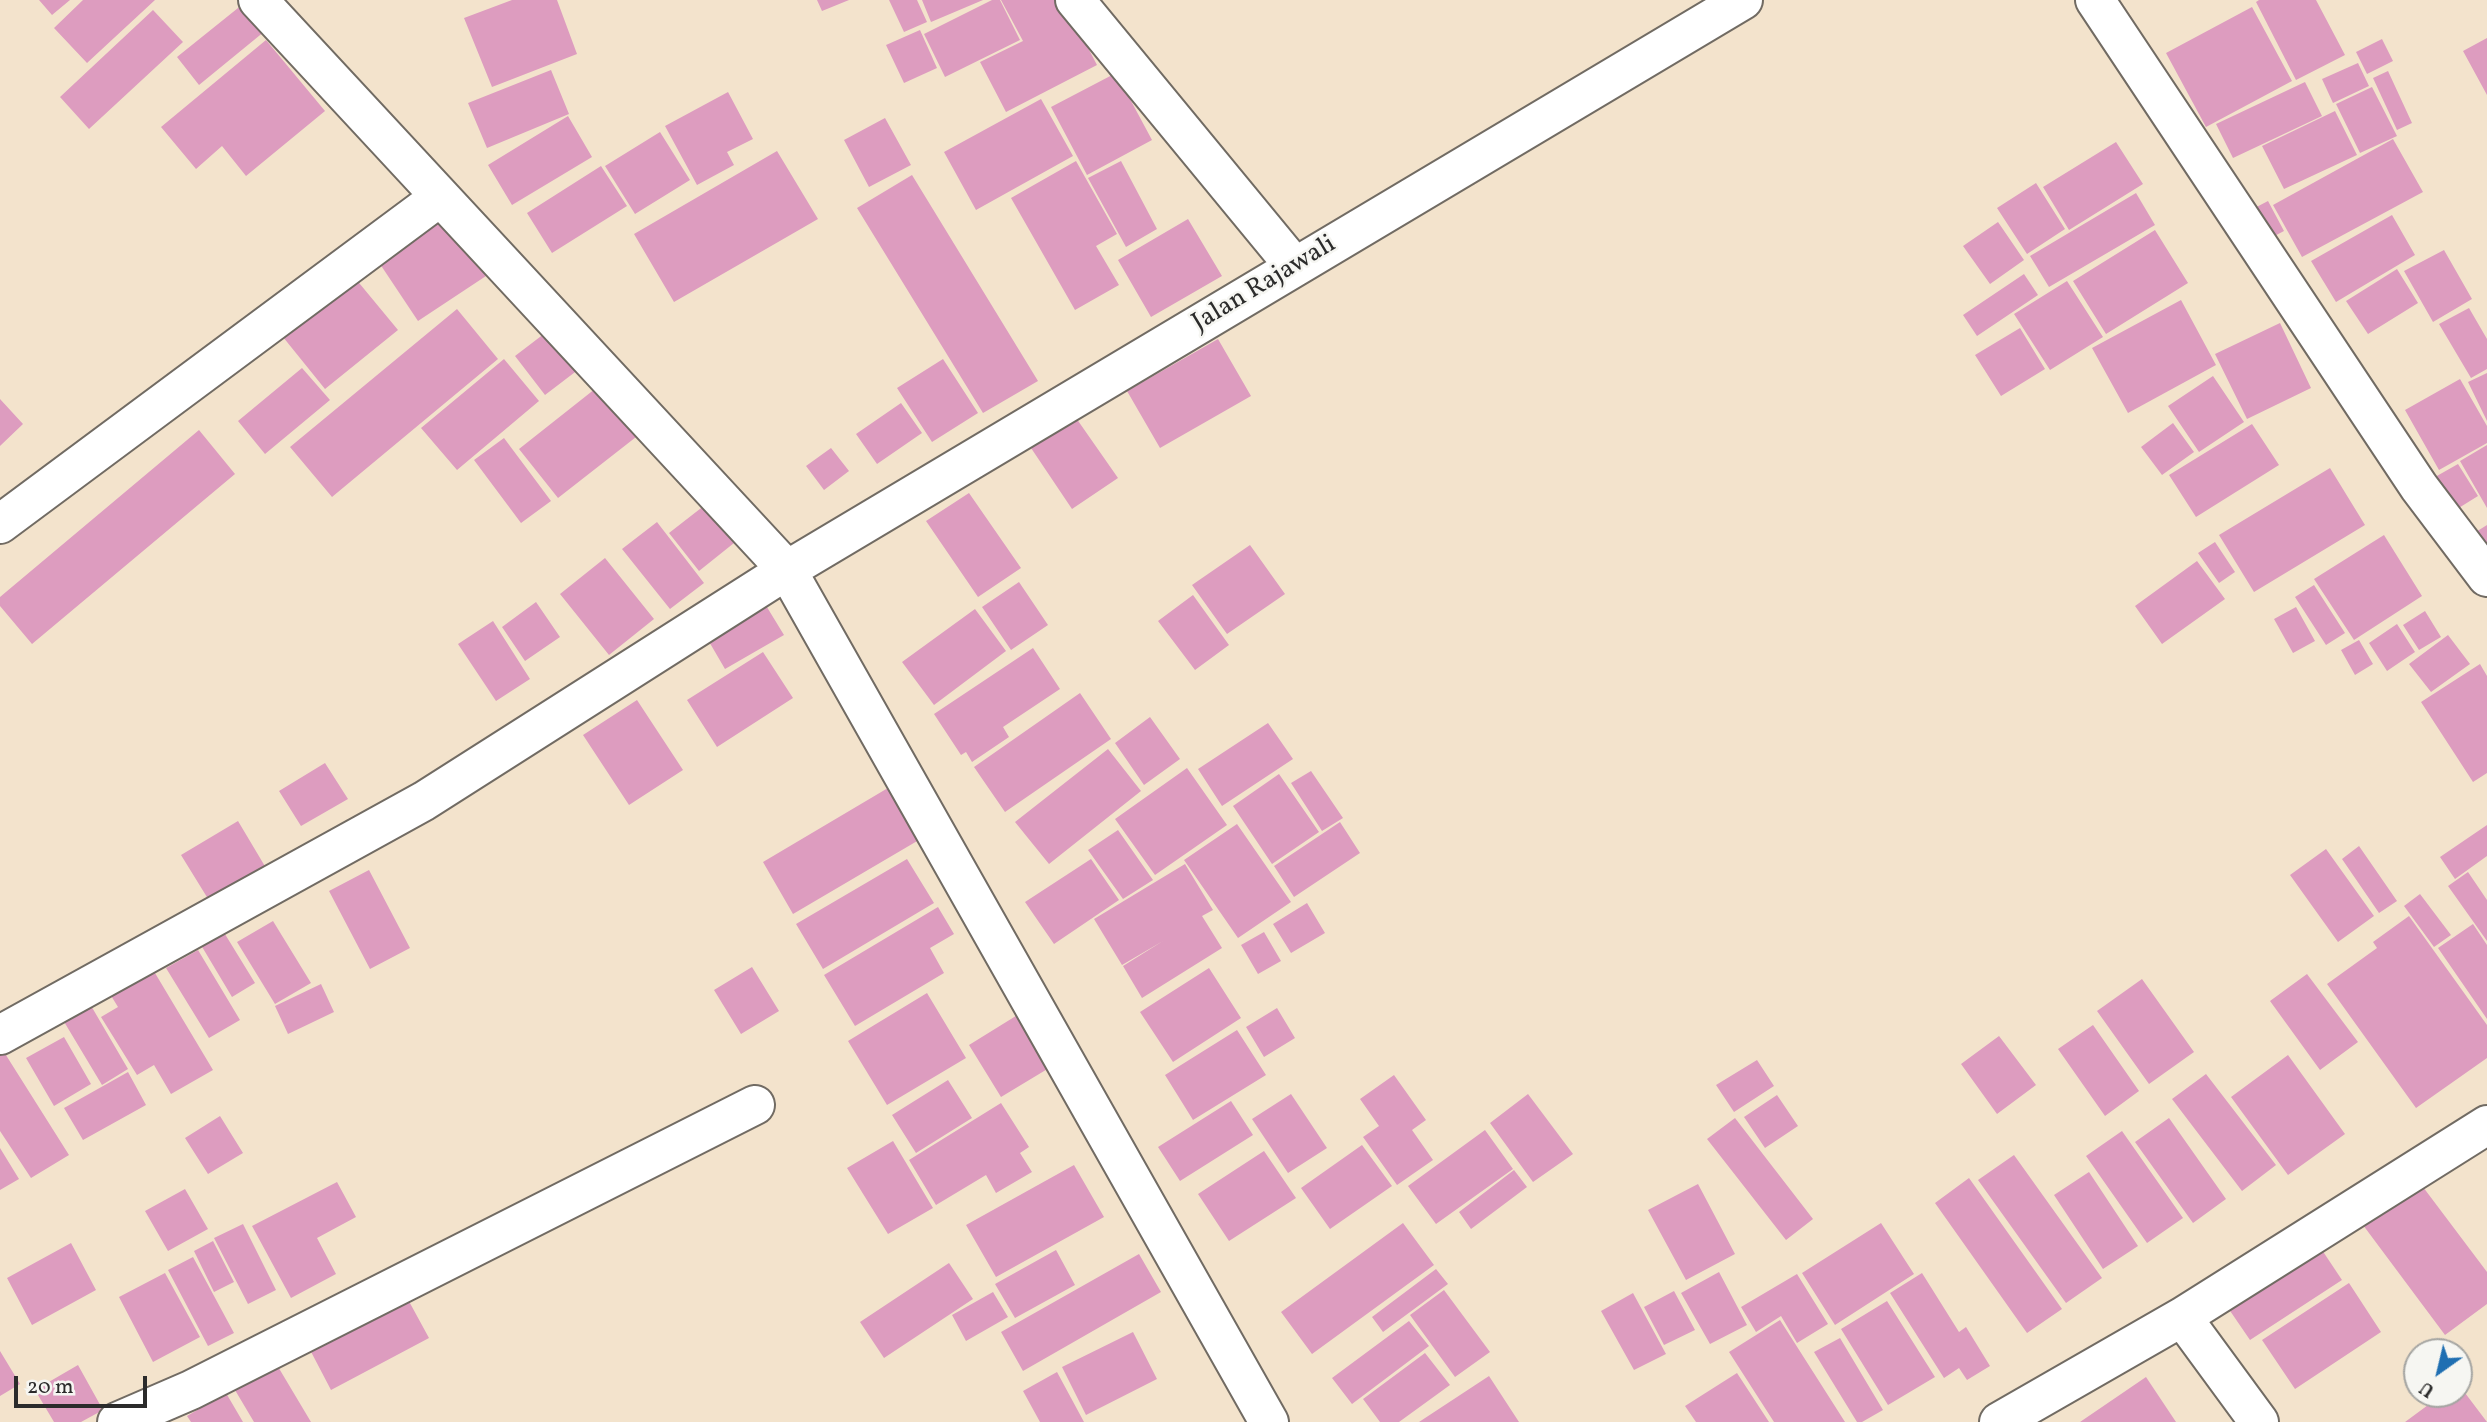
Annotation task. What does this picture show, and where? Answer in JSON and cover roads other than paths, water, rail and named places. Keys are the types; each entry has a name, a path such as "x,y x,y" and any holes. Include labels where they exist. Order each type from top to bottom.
{"street":[{"path":"258,0 787,570 1269,1422"},
{"path":"1075,0 1295,267"},
{"name":"Jalan Rajawali","path":"0,1035 424,801 787,570 1743,0"},
{"path":"2095,0 2411,475 2487,577"},
{"path":"0,524 440,197"},
{"path":"117,1422 191,1390 755,1105"},
{"path":"1998,1422 2182,1317 2487,1125"},
{"path":"2182,1317 2259,1422"}]}
